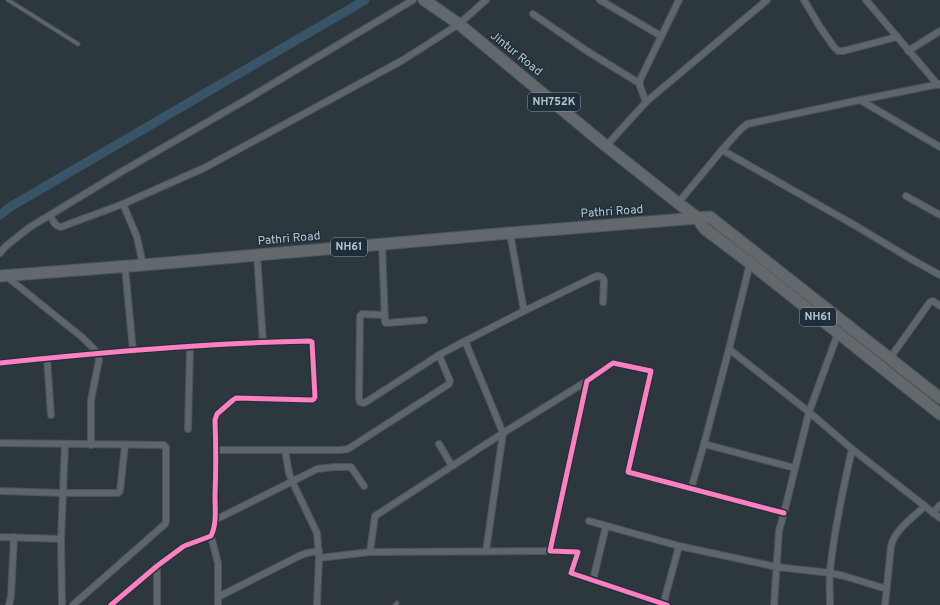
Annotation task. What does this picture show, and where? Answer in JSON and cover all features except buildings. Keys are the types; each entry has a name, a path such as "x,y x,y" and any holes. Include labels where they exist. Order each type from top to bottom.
{"highway":[{"name":"Jintur Road","path":"424,0 459,24 606,146 680,205"},
{"name":"NH752K","path":"680,205 699,218"},
{"name":"Pathri Road","path":"2,275 143,265 699,218"},
{"name":"NH61","path":"940,398 712,218 699,218 703,227 940,414"}],"street":[{"path":"0,253 6,246 30,227 413,0"},
{"path":"50,215 54,224 61,227 123,204 204,168 403,60 459,24 486,0"},
{"path":"600,0 661,36"},
{"path":"639,83 679,0"},
{"path":"606,146 646,102 767,0"},
{"path":"804,0 820,27 838,51 897,37"},
{"path":"866,0 908,51 939,84"},
{"path":"533,14 639,83 646,102"},
{"path":"908,51 940,31"},
{"path":"680,205 722,150 747,124 939,84"},
{"path":"860,100 940,147"},
{"path":"722,150 940,275"},
{"path":"906,196 940,215"},
{"path":"123,204 137,237 143,265"},
{"path":"510,233 524,311"},
{"path":"382,244 385,323 424,320"},
{"path":"257,255 263,342"},
{"path":"691,489 729,349 750,263"},
{"path":"125,266 133,351"},
{"path":"2,275 72,328 98,353 99,360 91,405 91,444"},
{"path":"384,315 362,314 360,316 360,402 366,402 439,355 590,278 597,276 602,277 604,280 603,302"},
{"path":"890,358 930,302 933,301 940,306"},
{"path":"774,605 779,531 809,412 838,333"},
{"path":"465,341 503,432 486,551"},
{"path":"0,363 98,353 263,342 311,342 314,398 312,400 235,399 218,414 216,418 214,520 211,536 218,563 218,605"},
{"path":"188,429 190,347"},
{"path":"729,349 940,518"},
{"path":"216,450 340,450 351,447 449,384 450,381 439,355"},
{"path":"47,358 51,415"},
{"path":"370,552 374,516 503,432 614,363 651,371 628,472 784,513"},
{"path":"550,551 587,381"},
{"path":"0,443 164,445 166,447 166,523 73,605"},
{"path":"62,605 61,539 65,444"},
{"path":"439,444 452,466"},
{"path":"704,444 795,468"},
{"path":"0,490 63,493 119,492 125,445"},
{"path":"830,605 830,573 840,503 852,449"},
{"path":"285,450 292,481 317,533 319,551 317,605"},
{"path":"214,520 317,469 351,467 364,486"},
{"path":"933,512 940,505"},
{"path":"885,605 891,546 894,538 898,531 925,506"},
{"path":"589,521 679,546 777,567 830,573 887,588"},
{"path":"593,580 606,526"},
{"path":"111,605 157,566 186,545 211,536"},
{"path":"0,537 61,539"},
{"path":"9,605 11,596 14,537"},
{"path":"319,558 370,552 578,552 571,573 665,605 679,546"},
{"path":"218,597 299,556 319,551"},
{"path":"157,566 157,605"}],"lane":[{"path":"8,0 78,44"}],"waterway":[{"path":"0,215 10,207 365,0"}],"cycle path":[{"path":"0,363 193,346 271,342 312,342 314,399 236,398 217,414 215,420 215,516 211,536 184,546 157,566 111,605"},
{"path":"667,605 571,573 578,552 550,551 587,381 613,363 651,371 628,472 784,513"}]}
